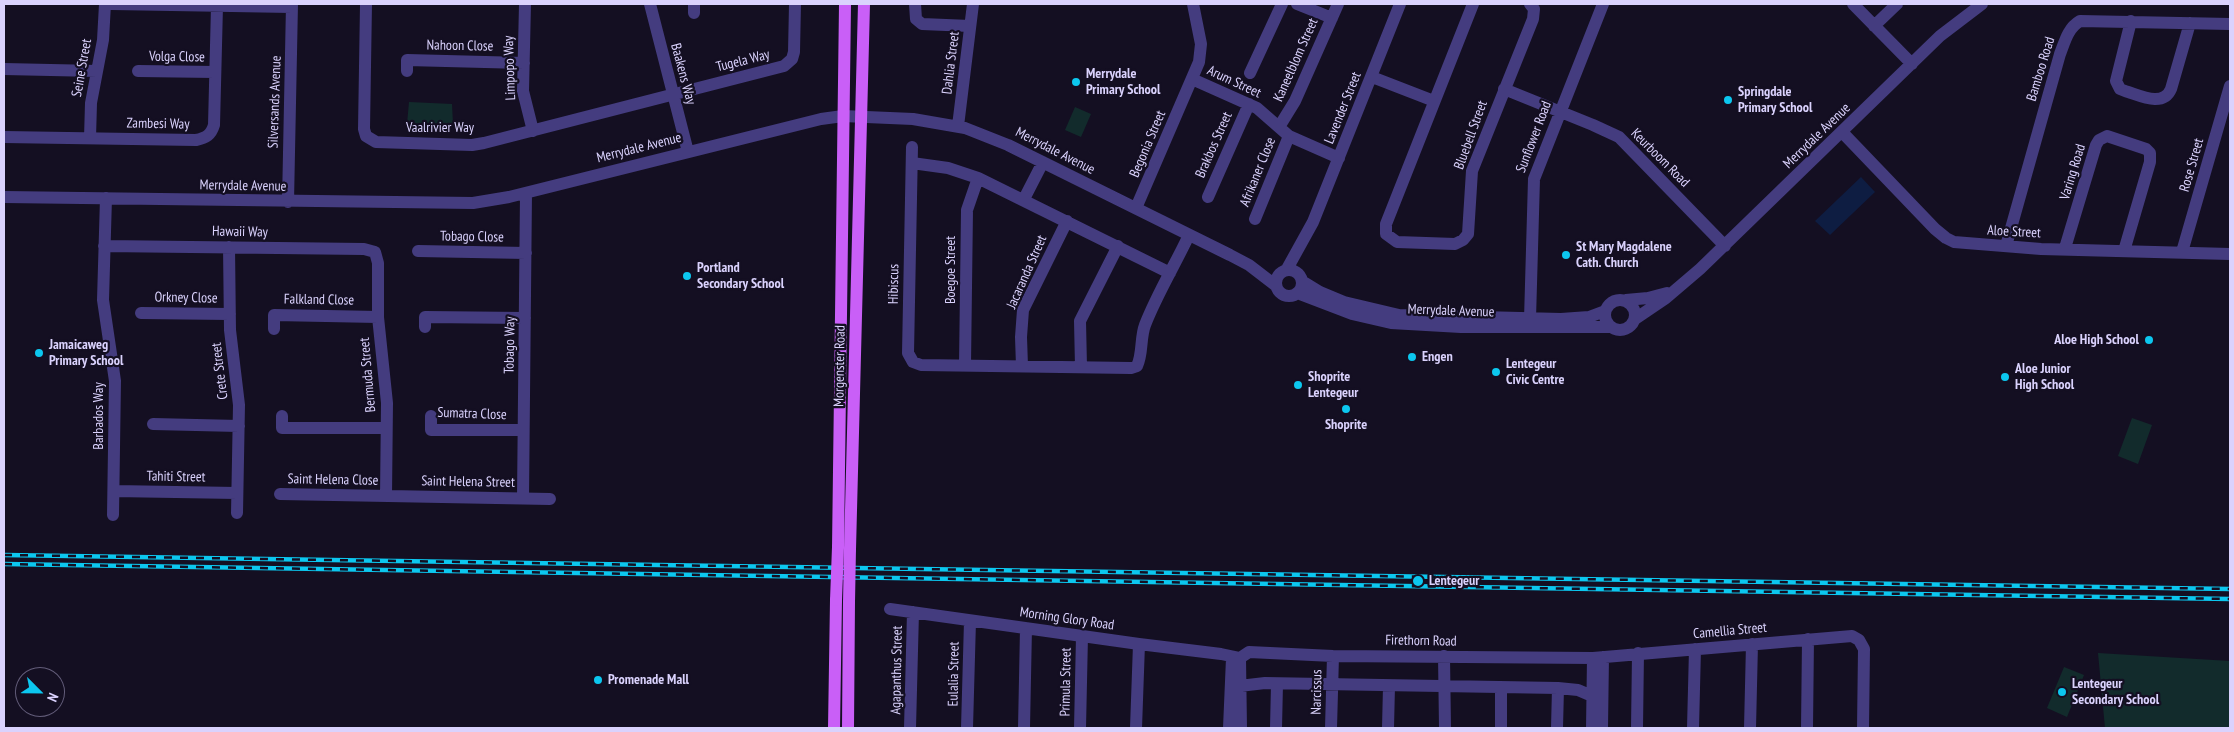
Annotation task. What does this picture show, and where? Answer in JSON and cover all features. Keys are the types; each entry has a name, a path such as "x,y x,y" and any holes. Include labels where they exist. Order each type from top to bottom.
{"main road":[{"name":"Morgenster Road","path":"845,4 843,116 844,548 849,602 848,728"},
{"name":"Morgenster Road","path":"834,728 836,600 844,548 862,116 864,4"}],"street":[{"name":"Seine Street","path":"90,138 91,103 103,40 105,4"},
{"path":"111,4 292,5"},
{"name":"Vaalrivier Way","path":"366,4 364,129 366,136 371,141 472,145 674,95"},
{"name":"Limpopo Way","path":"525,4 524,99 533,131"},
{"name":"Baakens Way","path":"650,4 688,152"},
{"name":"Tugela Way","path":"674,95 786,65 792,59 794,52 795,4"},
{"path":"915,4 916,19 922,24 970,26"},
{"name":"Dahlia Street","path":"958,126 973,4"},
{"name":"Begonia Street","path":"1136,208 1199,62 1201,44 1193,4"},
{"path":"1250,73 1282,4"},
{"path":"1297,4 1332,18"},
{"name":"Kaneelblom Street","path":"1279,127 1292,107 1338,4"},
{"name":"Lavender Street","path":"1275,285 1276,277 1293,278 1313,222 1400,4"},
{"name":"Bluebell Street","path":"1473,4 1386,224 1386,234 1398,242 1455,244 1463,240 1468,234 1472,171 1533,19 1534,9 1530,4"},
{"name":"Sunflower Road","path":"1530,319 1533,185 1536,171 1603,4"},
{"path":"1853,4 1912,64"},
{"path":"1874,26 1897,4"},
{"name":"Merrydale Avenue","path":"1635,319 1666,298 1690,278 1951,27 1982,4"},
{"name":"Silversands Avenue","path":"288,202 292,5"},
{"name":"Zambesi Way","path":"4,137 196,140 205,138 212,132 214,125 217,6"},
{"name":"Bamboo Road","path":"2006,246 2060,54 2071,29 2080,21 2230,24"},
{"path":"2131,22 2116,81 2120,89 2158,100 2167,96 2172,90 2190,23"},
{"name":"Nahoon Close","path":"407,71 407,60 524,63"},
{"path":"4,69 98,71"},
{"name":"Volga Close","path":"138,71 215,72"},
{"path":"1372,77 1434,101"},
{"name":"Arum Street","path":"1192,79 1249,104 1264,114 1289,136 1339,158"},
{"name":"Rose Street","path":"2182,252 2230,86"},
{"name":"Keurboom Road","path":"1504,89 1619,137 1725,246"},
{"name":"Brakbos Street","path":"1208,198 1249,104"},
{"name":"Merrydale Avenue","path":"4,197 473,203 526,193 800,123 843,116 912,119 958,126 995,138 1249,265 1293,278 1320,292 1354,305 1429,321 1610,327"},
{"name":"Aloe Street","path":"1842,132 1946,238 1960,243 2230,254"},
{"name":"Afrikaner Close","path":"1255,219 1289,136"},
{"name":"Varing Road","path":"2065,248 2096,145 2099,140 2107,136 2146,149 2150,153 2150,162 2124,251"},
{"name":"Hibiscus","path":"912,147 908,353 912,362 921,365 1080,368 1131,368 1137,366 1140,360 1140,342 1144,326 1189,235"},
{"path":"1024,199 1042,162"},
{"path":"912,163 948,168 978,178 1170,272"},
{"name":"Boegoe Street","path":"965,365 967,210 978,178"},
{"name":"Tobago Way","path":"523,498 526,193"},
{"name":"Barbados Way","path":"106,198 103,309 115,381 114,515"},
{"name":"Jacaranda Street","path":"1022,366 1021,337 1023,310 1067,221"},
{"name":"Hawaii Way","path":"104,246 364,249 375,252"},
{"path":"1080,368 1080,321 1118,246"},
{"name":"Crete Street","path":"229,247 230,314 237,379 237,513"},
{"name":"Tobago Close","path":"418,251 526,253"},
{"name":"Bermuda Street","path":"375,252 378,263 378,317 387,403 386,496"},
{"name":"Merrydale Avenue","path":"1249,265 1275,285 1278,291 1285,296 1293,278"},
{"name":"Merrydale Avenue","path":"1626,300 1648,298 1674,291"},
{"path":"1626,300 1633,307 1635,319 1626,329 1617,330 1610,327 1605,320 1605,311 1613,301 1626,300"},
{"name":"Merrydale Avenue","path":"1429,321 1589,318 1605,311"},
{"name":"Orkney Close","path":"141,312 230,314"},
{"name":"Falkland Close","path":"274,329 274,314 378,317"},
{"path":"424,327 425,317 525,318"},
{"path":"282,416 282,428 386,428"},
{"name":"Sumatra Close","path":"431,416 431,430 523,430"},
{"path":"153,424 238,426"},
{"name":"Tahiti Street","path":"114,491 237,493"},
{"name":"Saint Helena Close","path":"280,494 386,496"},
{"name":"Saint Helena Street","path":"386,496 550,499"},
{"name":"Morning Glory Road","path":"890,609 1221,654 1236,658"},
{"name":"Agapanthus Street","path":"910,728 913,612"},
{"name":"Eulalia Street","path":"968,728 970,621"},
{"path":"1024,728 1026,628"},
{"name":"Primula Street","path":"1080,728 1082,636"},
{"name":"Camellia Street","path":"1598,658 1848,636 1859,640 1864,648 1863,728"},
{"path":"1807,728 1808,639"},
{"path":"1136,728 1139,644"},
{"path":"1750,728 1752,644"},
{"path":"1693,728 1695,649"},
{"name":"Firethorn Road","path":"1236,658 1249,652 1333,656 1598,658"},
{"path":"1637,728 1638,653"},
{"name":"Narcissus","path":"1331,728 1333,656"},
{"path":"1444,656 1446,686 1445,728"},
{"path":"1229,728 1235,687 1236,658"},
{"path":"1592,728 1597,696 1598,658"},
{"path":"1235,687 1249,684 1332,684 1558,688 1578,690 1597,696"},
{"path":"1276,728 1277,684"},
{"path":"1388,728 1389,686"},
{"path":"1235,687 1241,728"},
{"path":"1501,687 1501,728"},
{"path":"1557,728 1558,688"},
{"path":"1597,696 1602,728"}],"green space":[{"path":"409,102 452,104 453,124 407,124"},
{"path":"1075,107 1091,114 1081,137 1065,130"},
{"path":"2132,418 2152,425 2138,464 2118,456"},
{"path":"2098,653 2230,661 2230,728 2105,728"},
{"path":"2064,667 2084,675 2067,717 2047,708"}],"water":[{"path":"1861,177 1875,192 1830,235 1815,221"}],"railway":[{"path":"4,555 2230,589"},
{"path":"4,564 2230,599"}],"place":[{"name":"Merrydale Primary School","path":"1076,82"},
{"name":"Springdale Primary School","path":"1728,100"},
{"name":"St Mary Magdalene Cath. Church","path":"1566,255"},
{"name":"Portland Secondary School","path":"687,276"},
{"name":"Aloe High School","path":"2149,340"},
{"name":"Jamaicaweg Primary School","path":"39,353"},
{"name":"Engen","path":"1412,357"},
{"name":"Lentegeur Civic Centre","path":"1496,372"},
{"name":"Aloe Junior High School","path":"2005,377"},
{"name":"Shoprite Lentegeur","path":"1298,385"},
{"name":"Shoprite","path":"1346,409"},
{"name":"Lentegeur","path":"1418,581"},
{"name":"Promenade Mall","path":"598,680"},
{"name":"Lentegeur Secondary School","path":"2062,692"}]}
